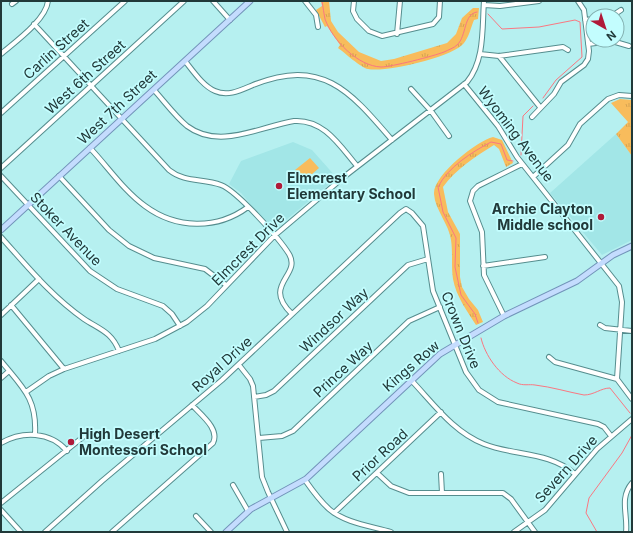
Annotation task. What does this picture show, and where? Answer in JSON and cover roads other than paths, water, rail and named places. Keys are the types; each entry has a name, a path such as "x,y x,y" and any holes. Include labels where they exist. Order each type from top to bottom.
{"main road":[{"name":"West 7th Street","path":"1,230 250,1"},
{"name":"Kings Row","path":"226,532 248,511 305,480 436,357 504,316 577,281 617,252 632,246"}],"street":[{"path":"1,54 44,13 48,1"},
{"name":"Carlin Street","path":"1,113 125,1"},
{"name":"West 6th Street","path":"1,168 184,1"},
{"path":"213,1 230,20"},
{"path":"305,1 316,15 318,28"},
{"path":"354,1 353,11 355,16 369,31 382,36 397,34 435,22 439,16 440,1"},
{"path":"397,34 400,1"},
{"path":"484,3 500,6 539,1"},
{"path":"578,1 582,6 585,20"},
{"name":"Wyoming Avenue","path":"484,3 480,54 473,73 464,84 498,126 522,164 616,281 621,291 622,302 617,379"},
{"path":"34,24 173,173 184,179 214,183 225,187 239,196 274,236 290,258 290,269 280,294 282,302 292,314"},
{"path":"625,45 629,46"},
{"path":"480,54 499,56 563,47 568,50"},
{"path":"532,117 554,94 561,82 587,62 588,48"},
{"path":"499,56 540,107"},
{"path":"185,61 211,89 223,93 236,92 268,79 287,75 309,76 329,82 355,98 392,140"},
{"name":"Elmcrest Drive","path":"26,392 42,380 64,369 155,338 180,326 207,306 274,236 357,166 431,111 464,84"},
{"path":"411,89 431,111 449,136"},
{"path":"154,90 186,124 209,136 229,136 294,121 316,124 329,134 357,166"},
{"path":"533,177 564,149 580,124 608,99 619,95 632,96"},
{"path":"90,148 144,206 173,221 188,224 210,223 234,216 248,207"},
{"path":"504,316 485,280 482,232 471,204 472,194 478,186 522,164"},
{"name":"Stoker Avenue","path":"1,176 90,271 117,289 163,306 172,314 180,326"},
{"path":"60,176 109,230 129,246 158,260 205,269 226,285"},
{"name":"Crown Drive","path":"408,210 423,226 433,291 470,379 479,390 491,399 506,405 598,424 606,429 611,436"},
{"name":"Royal Drive","path":"45,532 102,480 239,365 400,213 408,210"},
{"path":"1,237 39,279 70,309 110,334 119,351"},
{"path":"483,266 545,257"},
{"name":"Windsor Way","path":"254,397 266,395 274,391 408,265 428,259"},
{"path":"1,314 39,279"},
{"path":"11,305 64,369"},
{"name":"Prince Way","path":"259,438 282,436 293,431 409,321 440,307"},
{"path":"600,325 605,328 632,331"},
{"path":"549,358 555,362 617,379 632,399"},
{"path":"1,361 26,392 34,408 34,434"},
{"path":"239,365 250,379 254,397 262,477 287,532"},
{"path":"1,378 8,371"},
{"path":"411,380 460,431 477,441 494,447 552,459 564,465 575,474"},
{"path":"112,532 213,443 215,438 214,431 192,405"},
{"name":"Prior Road","path":"334,513 441,412"},
{"name":"Severn Drive","path":"514,532 545,510 597,449 632,419"},
{"path":"1,504 88,433"},
{"path":"1,443 19,435 34,434 48,438 61,445 67,451"},
{"path":"377,473 391,486 402,492 415,494 503,493 511,499 535,532"},
{"path":"441,474 442,493"},
{"path":"305,480 324,504 334,513 346,519 390,532"},
{"path":"632,483 627,490 624,500 626,530 632,529"},
{"path":"233,485 248,511"},
{"path":"1,510 21,532"},
{"path":"196,516 211,532"}],"waterway":[{"path":"322,1 325,19 340,44 355,57 372,66 381,67 422,59 454,47 460,41 469,17 477,12"},
{"path":"488,14 502,29 539,27 575,20 580,22 582,57 556,80 543,98"},
{"path":"521,155 523,116 533,106"},
{"path":"478,323 475,314 461,295 455,267 456,238 443,212 438,187 448,173 461,161 476,150 491,142 501,144 507,160 513,161"},
{"path":"481,338 489,358 510,380 517,383 541,386 584,395 610,388 630,413"},
{"path":"597,532 586,513 589,498 622,453 632,435"}],"place":[{"name":"Elmcrest Elementary School","path":"279,186"},
{"name":"Archie Clayton Middle school","path":"601,217"},
{"name":"High Desert Montessori School","path":"71,442"}]}
